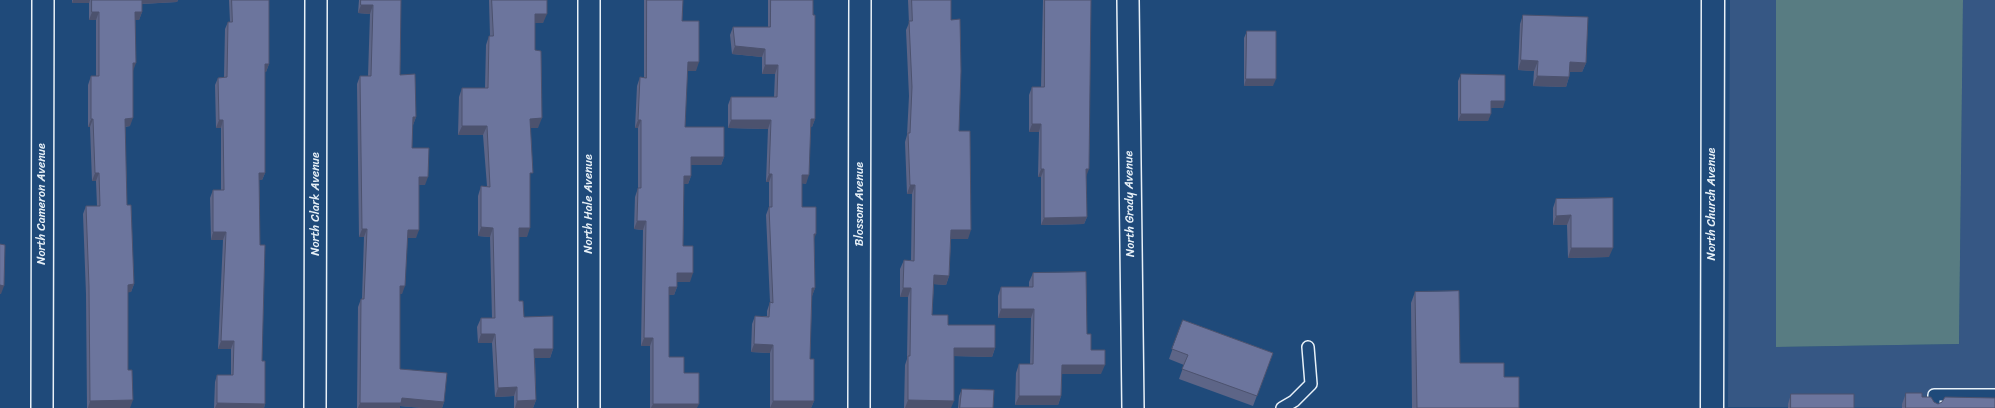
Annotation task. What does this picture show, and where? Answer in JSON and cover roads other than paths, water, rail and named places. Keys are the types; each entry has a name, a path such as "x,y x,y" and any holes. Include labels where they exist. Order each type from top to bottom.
{"street":[{"name":"North Cameron Avenue","path":"42,408 43,0"},
{"name":"North Clark Avenue","path":"315,408 316,0"},
{"name":"North Hale Avenue","path":"589,0 589,408"},
{"name":"Blossom Avenue","path":"859,408 860,0"},
{"name":"North Grady Avenue","path":"1128,0 1133,408"},
{"name":"North Church Avenue","path":"1712,408 1713,0"}],"lane":[{"path":"1282,408 1294,401 1311,384 1308,347"},
{"path":"1934,408 1934,395 1995,395"}]}
